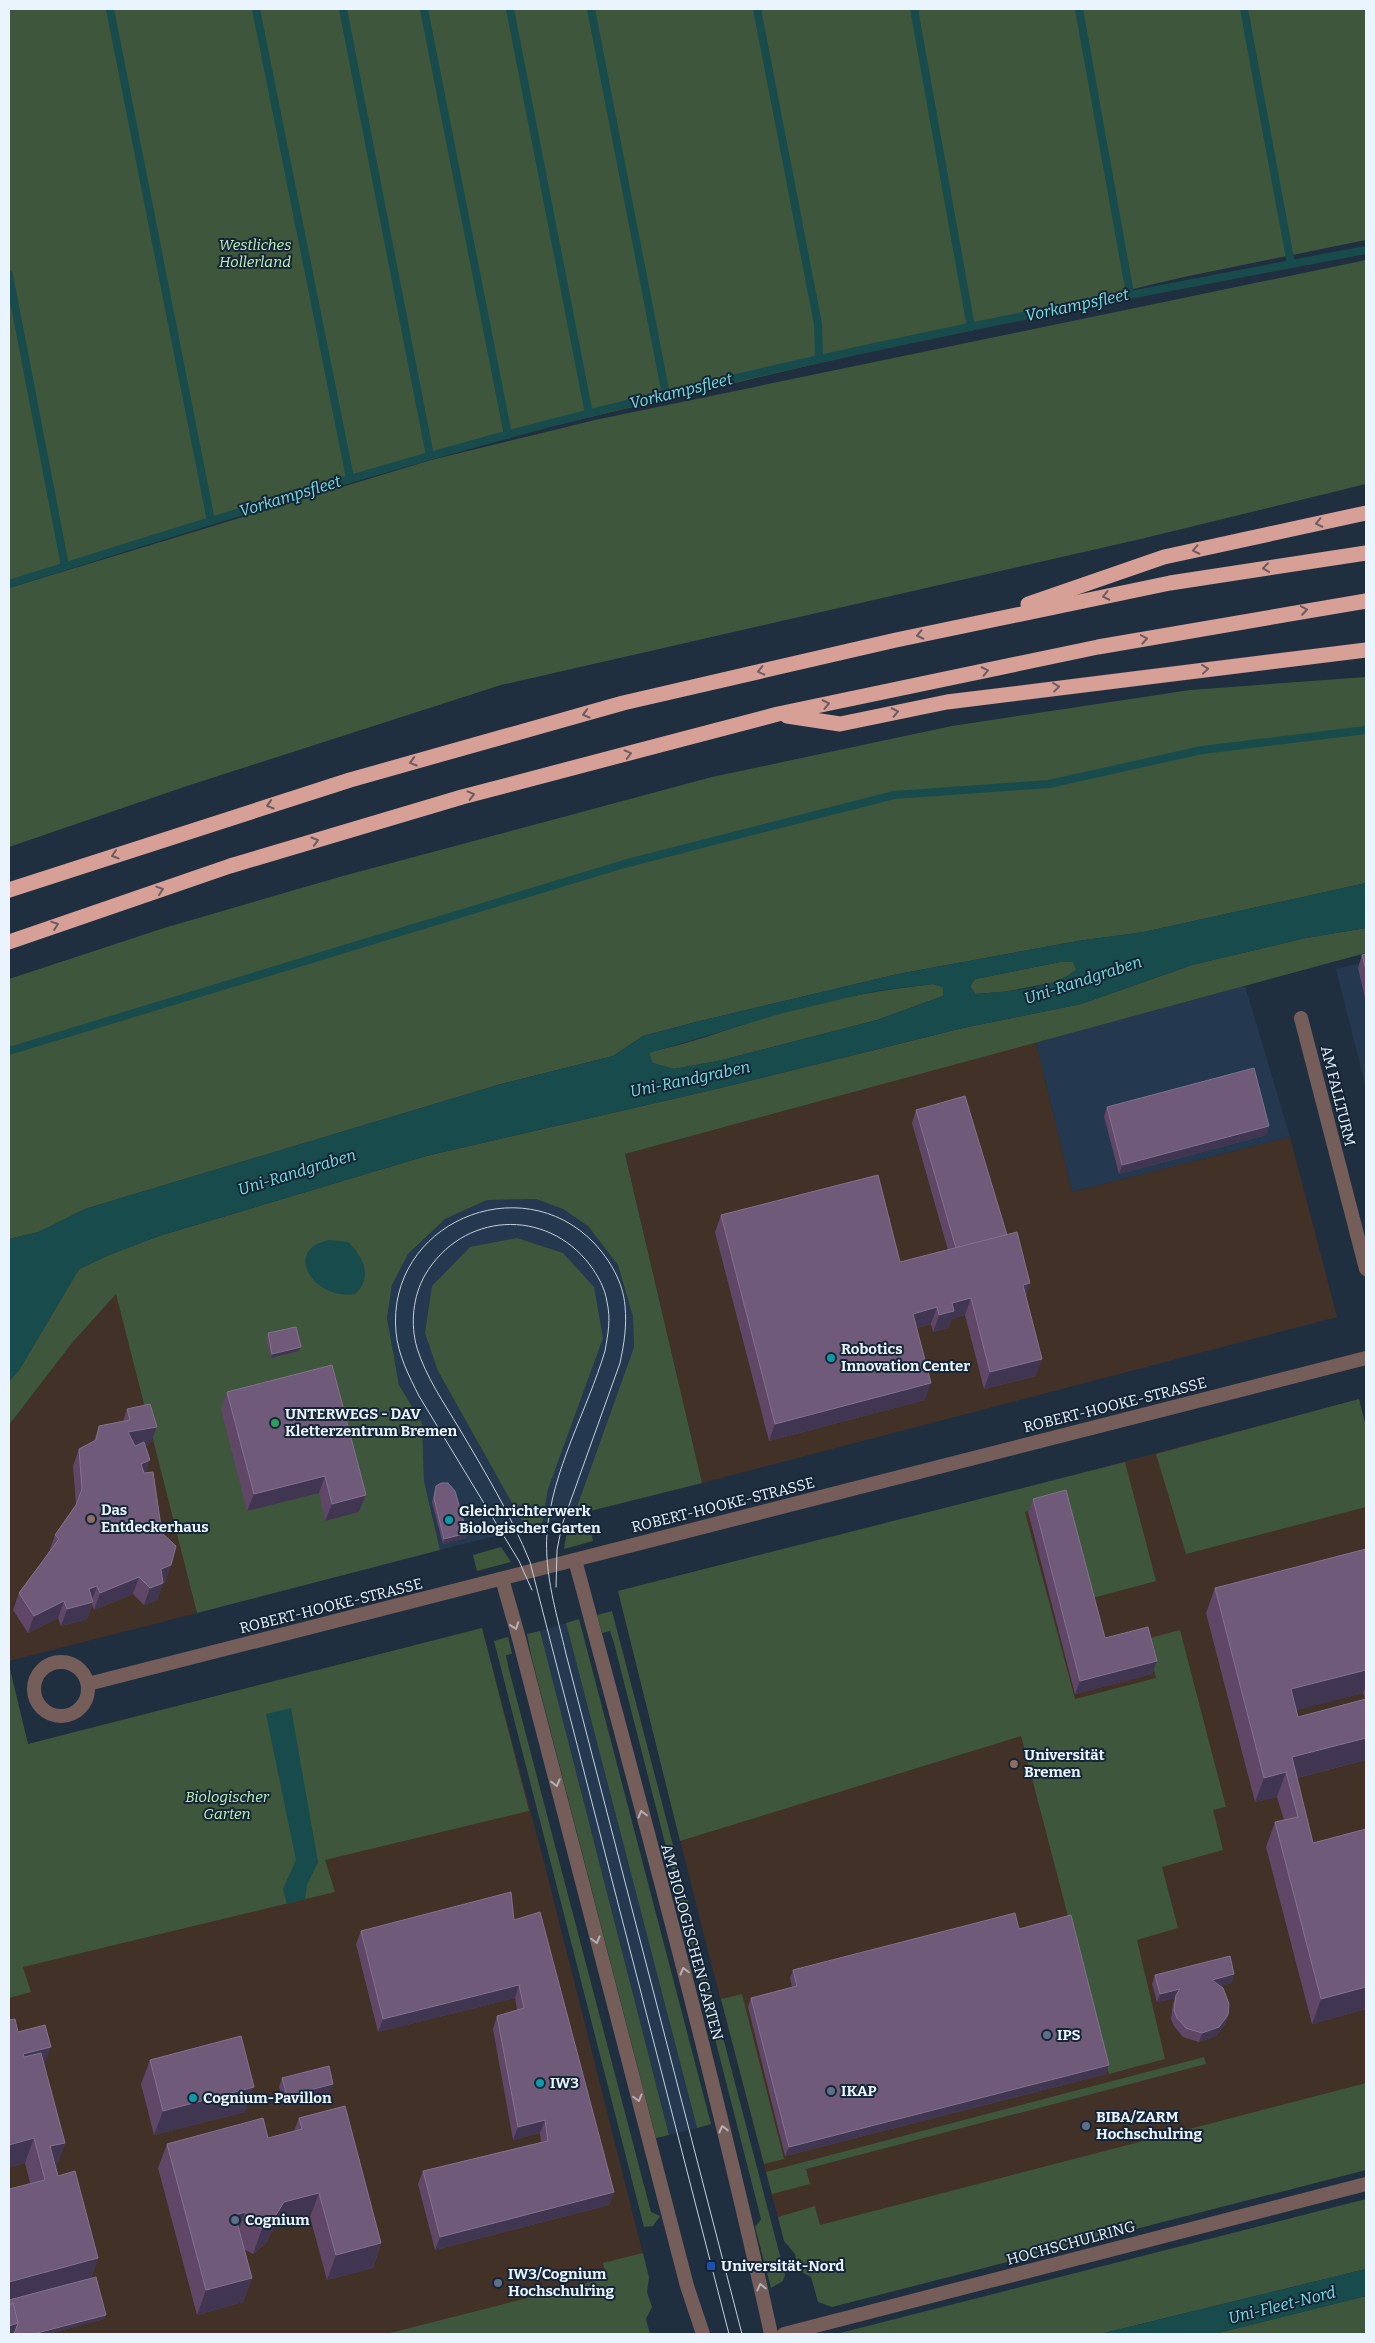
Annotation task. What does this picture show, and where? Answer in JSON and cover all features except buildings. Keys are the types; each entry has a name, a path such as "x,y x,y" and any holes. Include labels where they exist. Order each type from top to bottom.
{"highway":[{"path":"967,625 1164,557 1366,513"},
{"path":"9,890 350,780 623,703 967,625 1170,582 1366,553"},
{"path":"9,942 230,866 453,800 778,714 1098,647 1366,601"},
{"path":"778,714 840,724 947,702 1366,650"}],"street":[{"name":"AM FALLTURM","path":"1302,1018 1366,1269"},
{"name":"ROBERT-HOOKE-STRASSE","path":"88,1684 1366,1358"},
{"name":"AM BIOLOGISCHEN GARTEN","path":"575,1560 690,1995 744,2214 771,2334"},
{"path":"502,1579 688,2289 703,2334"},
{"name":"HOCHSCHULRING","path":"784,2334 1366,2184"}],"shaded area":[{"path":"1366,962 1366,1088 1336,969"},
{"path":"1245,986 1290,1137 1072,1192 1036,1042"},
{"path":"1036,1042 1072,1192 1290,1137 1337,1317 702,1483 625,1154"},
{"path":"536,1199 563,1209 588,1226 618,1265 633,1317 634,1347 574,1515 542,1523 548,1489 438,1371 526,1528 440,1550 424,1481 422,1423 399,1385 387,1318 392,1285 408,1254 445,1219 487,1200"},
{"name":"Das Entdeckerhaus","path":"116,1293 197,1613 9,1661 9,1425 72,1343"},
{"name":"Universität Bremen","path":"1359,1399 1366,1427 1366,2094 784,2241 707,1947 618,1591 965,1504"},
{"path":"566,1623 697,2128 669,2135 540,1631"},
{"path":"482,1628 545,1866 649,2278 438,2334 9,2334 9,1665 28,1744"}],"green space":[{"name":"Westliches Hollerland","path":"9,9 1366,9 1366,240 1184,277 463,447 9,582"},
{"path":"1366,260 1366,484 1145,538 501,685 184,787 9,847 9,588 431,460 595,420"},
{"path":"1366,677 1366,883 1144,932 1078,941 898,974 696,1022 643,1036 613,1056 501,1084 85,1209 39,1232 9,1239 9,979 164,928 343,876 712,777 952,726 1190,690"},
{"path":"1366,928 1366,953 625,1154 702,1483 574,1515 634,1347 633,1317 618,1265 588,1226 563,1209 536,1199 487,1200 445,1219 408,1254 392,1285 387,1318 399,1385 422,1423 424,1481 440,1550 197,1613 116,1294 72,1343 9,1425 9,1381 19,1370 79,1269 109,1255 159,1236 426,1156 716,1089 963,1028 1081,1004 1192,965 1306,938"},
{"path":"1060,962 1073,962 1077,970 1061,981 1003,992 975,994 970,986 975,979"},
{"path":"933,984 943,987 943,996 877,1020 718,1061 674,1069 652,1063 649,1052 682,1044 818,1003 875,992"},
{"path":"517,1238 563,1253 594,1287 603,1338 548,1489 542,1523 526,1528 438,1371 425,1333 432,1286 470,1247"},
{"path":"1359,1399 1366,1427 1366,1507 1186,1554 1156,1454"},
{"path":"1125,1462 1156,1581 1089,1599 1063,1502 1025,1512 1075,1699 1156,1678 1146,1639 1180,1630 1226,1807 1213,1810 1223,1850 1162,1867 1178,1928 1137,1940 1165,2059 1109,2074 1021,1736 680,1841 618,1591"},
{"path":"589,1525 593,1541 564,1549 567,1530"},
{"path":"501,1547 511,1562 477,1571 473,1555"},
{"path":"612,1611 785,2275 783,2281 771,2288 755,2227 761,2219 614,1643 610,1631 602,1633 597,1615"},
{"path":"579,1619 711,2124 697,2128 566,1623"},
{"name":"Biologischer Garten","path":"482,1628 529,1811 325,1860 335,1892 23,1967 31,1992 9,1998 9,1665 28,1744"},
{"path":"540,1631 669,2135 656,2138 532,1659 527,1634"},
{"path":"508,1637 512,1654 506,1655 508,1666 651,2212 660,2216 653,2226 644,2227 494,1641"},
{"path":"742,1994 784,2159 764,2164 721,1999"},
{"path":"1204,2057 1206,2064 806,2169 810,2184 772,2194 766,2172"},
{"path":"1366,2083 1366,2170 832,2307 818,2302 811,2277 798,2270 795,2254 784,2241 778,2217 815,2206 820,2225"},
{"path":"1366,2199 1366,2269 1100,2334 836,2334"},
{"path":"643,2253 649,2278 647,2292 652,2307 646,2319 650,2334 386,2334 606,2278 603,2263"},
{"path":"1366,2296 1366,2334 1214,2334"}],"water":[{"name":"Uni-Randgraben","path":"1366,883 1366,928 1306,938 1192,965 1081,1004 963,1028 716,1089 426,1156 159,1236 109,1255 79,1269 19,1370 9,1381 9,1239 39,1232 85,1209 501,1084 613,1056 643,1036 898,974 1078,941 1144,932","holes":["1060,962 1073,962 1076,970 1066,977 1041,986 975,994 970,986 975,979","933,984 943,987 943,996 877,1020 718,1061 674,1069 653,1063 649,1053 783,1013 876,991"]},
{"path":"329,1240 348,1242 362,1261 365,1274 364,1281 361,1288 355,1294 340,1294 327,1290 316,1282 309,1273 305,1263 307,1253 315,1245"},
{"path":"291,1708 318,1862 307,1885 305,1899 287,1904 283,1889 296,1860 266,1714"},
{"name":"Uni-Fleet-Nord","path":"1366,2269 1366,2296 1214,2334 1100,2334"}],"waterway":[{"path":"110,9 211,521"},
{"path":"256,9 350,478"},
{"path":"343,9 430,456"},
{"path":"424,9 508,435"},
{"path":"510,9 589,414"},
{"path":"591,9 666,395"},
{"path":"757,9 818,324 819,358"},
{"path":"914,9 971,327"},
{"path":"1079,9 1130,294"},
{"path":"1244,9 1291,264"},
{"name":"Vorkampsfleet","path":"9,584 349,479 486,440 656,397 959,329 1366,250"},
{"path":"9,275 65,566"},
{"path":"9,1051 624,864 894,795 1049,784 1202,750 1366,730"}],"tram line":[{"path":"532,1590 519,1561 419,1396 402,1357 396,1332 399,1294 412,1262 435,1236 463,1218 496,1209 530,1209 564,1220 594,1243 600,1250 615,1272 624,1297 626,1313 620,1363 562,1525 557,1550 556,1587"},
{"path":"729,2334 530,1562 515,1527 430,1379 417,1348 413,1320 414,1310 415,1301 425,1275 441,1254 460,1239 482,1229 505,1225 528,1226 551,1233 572,1246 590,1265 605,1292 609,1320 605,1351 556,1486 547,1533 547,1564 566,1654 742,2334"}],"place":[{"name":"Robotics Innovation Center","path":"831,1358"},
{"name":"UNTERWEGS - DAV Kletterzentrum Bremen","path":"275,1423"},
{"name":"Das Entdeckerhaus","path":"91,1519"},
{"name":"Gleichrichterwerk Biologischer Garten","path":"449,1520"},
{"name":"Universität Bremen","path":"1014,1764"},
{"name":"IPS","path":"1047,2035"},
{"name":"IW3","path":"540,2083"},
{"name":"IKAP","path":"831,2091"},
{"name":"Cognium-Pavillon","path":"193,2098"},
{"name":"BIBA/ZARM Hochschulring","path":"1086,2126"},
{"name":"Cognium","path":"235,2220"},
{"name":"Universität-Nord","path":"711,2266"},
{"name":"IW3/Cognium Hochschulring","path":"498,2283"}]}
